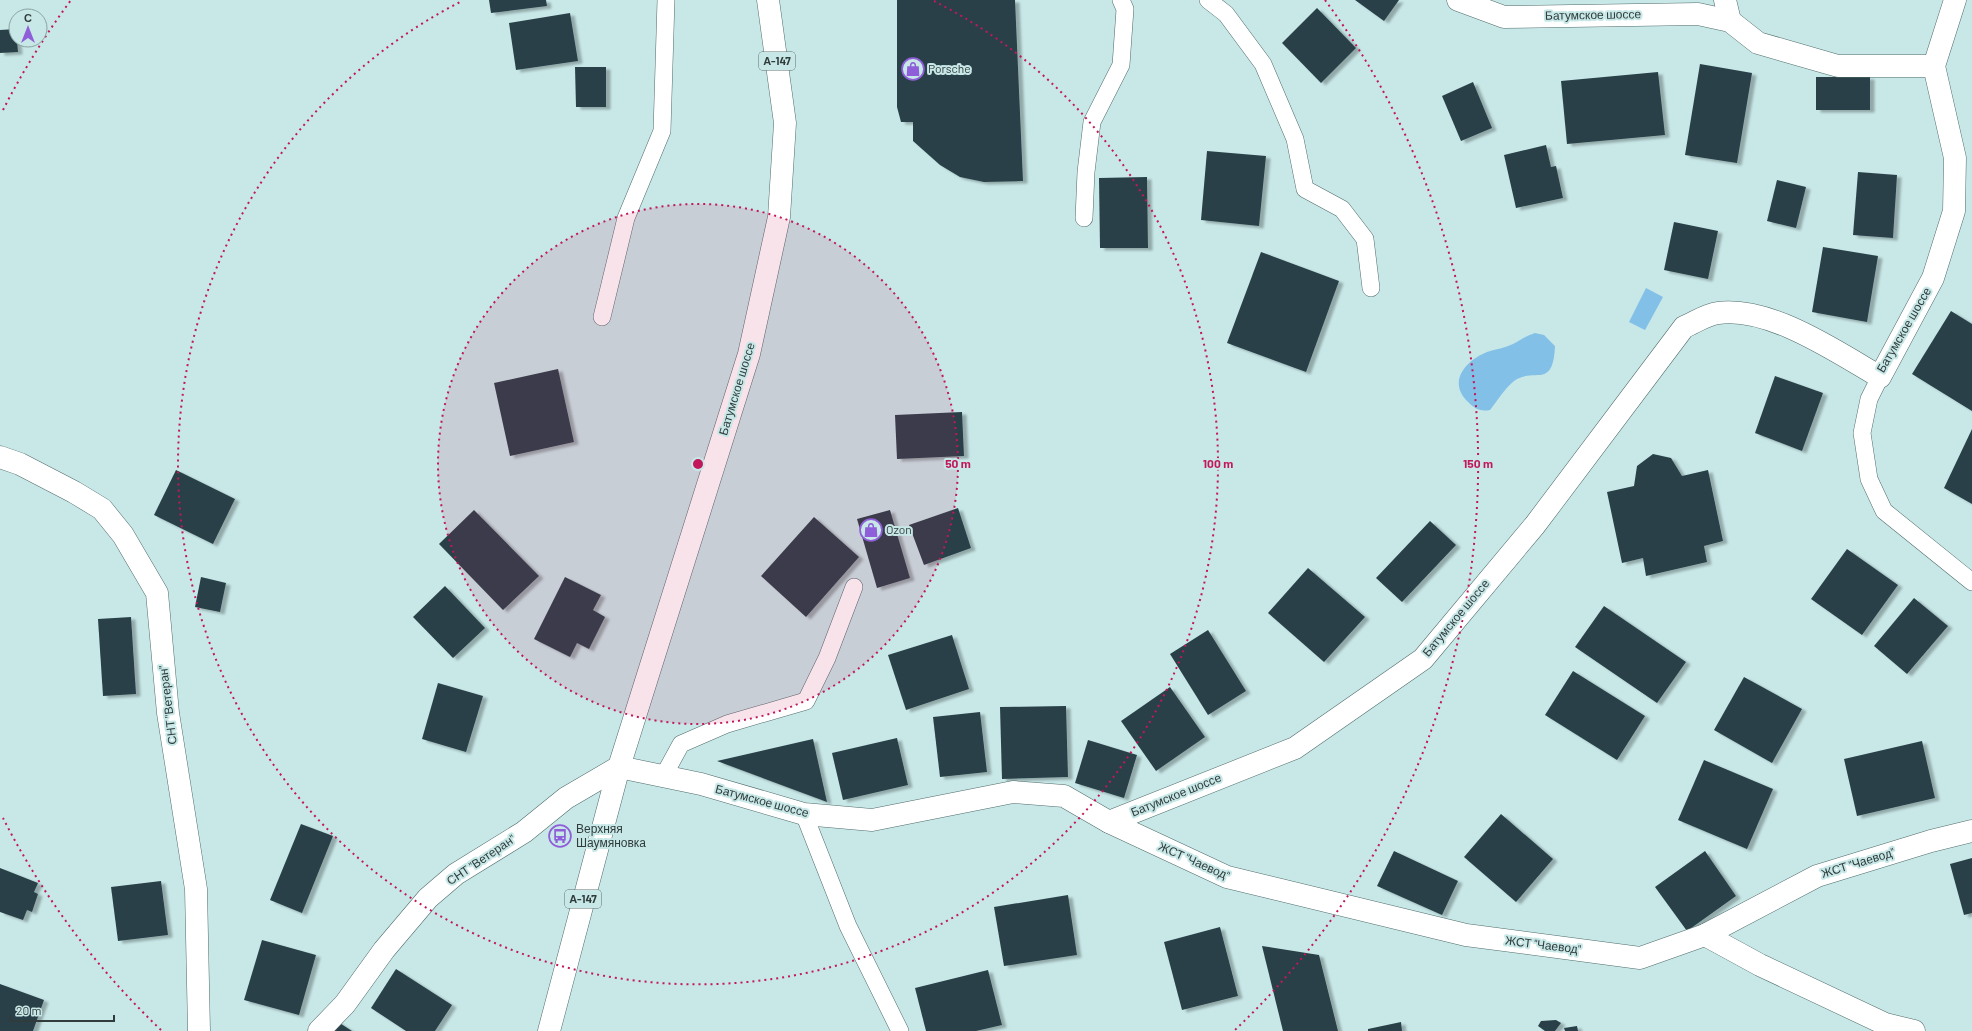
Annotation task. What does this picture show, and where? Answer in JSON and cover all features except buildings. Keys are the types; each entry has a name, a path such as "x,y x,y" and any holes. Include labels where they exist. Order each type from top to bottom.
{"main road":[{"name":"Батумское шоссе","path":"549,1031 619,768 748,354 779,217 785,123 768,0"},
{"name":"Батумское шоссе","path":"619,768 701,784 804,814 872,820 1013,792 1064,796 1109,822 1295,748 1422,659 1535,525 1684,327 1717,313 1751,314 1810,336 1880,377 1933,278 1954,211 1955,158 1934,66 1838,66 1758,43 1727,10 1698,14 1504,17 1458,0"},
{"path":"1934,66 1955,0"},
{"name":"СНТ \"Ветеран\"","path":"0,457 34,471 102,508 123,535 157,594 168,713 196,889 199,1031"},
{"name":"СНТ \"Ветеран\"","path":"318,1031 345,1004 384,950 428,898 456,874 524,832 566,798 619,768"},
{"name":"ЖСТ \"Чаевод\"","path":"1109,822 1227,877 1466,935 1640,958 1705,935 1817,876 1972,831"},
{"path":"1705,935 1760,965 1886,1024 1914,1031"}],"lane":[{"path":"602,317 626,218 662,131 666,0"},
{"path":"1084,218 1086,172 1092,122 1121,65 1125,9 1121,0"},
{"path":"1208,0 1226,14 1263,64 1295,139 1305,189 1342,208 1365,239 1371,288"},
{"path":"1880,377 1869,399 1862,433 1869,479 1884,511 1972,582"},
{"path":"663,777 681,744 727,724 806,701 827,658 854,587"},
{"path":"804,814 848,926 900,1031"}],"water":[{"path":"1646,288 1663,297 1645,330 1629,322"},
{"path":"1535,333 1544,335 1555,346 1551,368 1546,373 1521,377 1514,381 1504,391 1490,410 1477,409 1466,400 1461,393 1459,378 1467,365 1487,352 1510,345"}],"place":[{"name":"Porsche","path":"913,69"},
{"name":"Ozon","path":"871,530"},
{"name":"Верхняя Шаумяновка","path":"560,836"}]}
